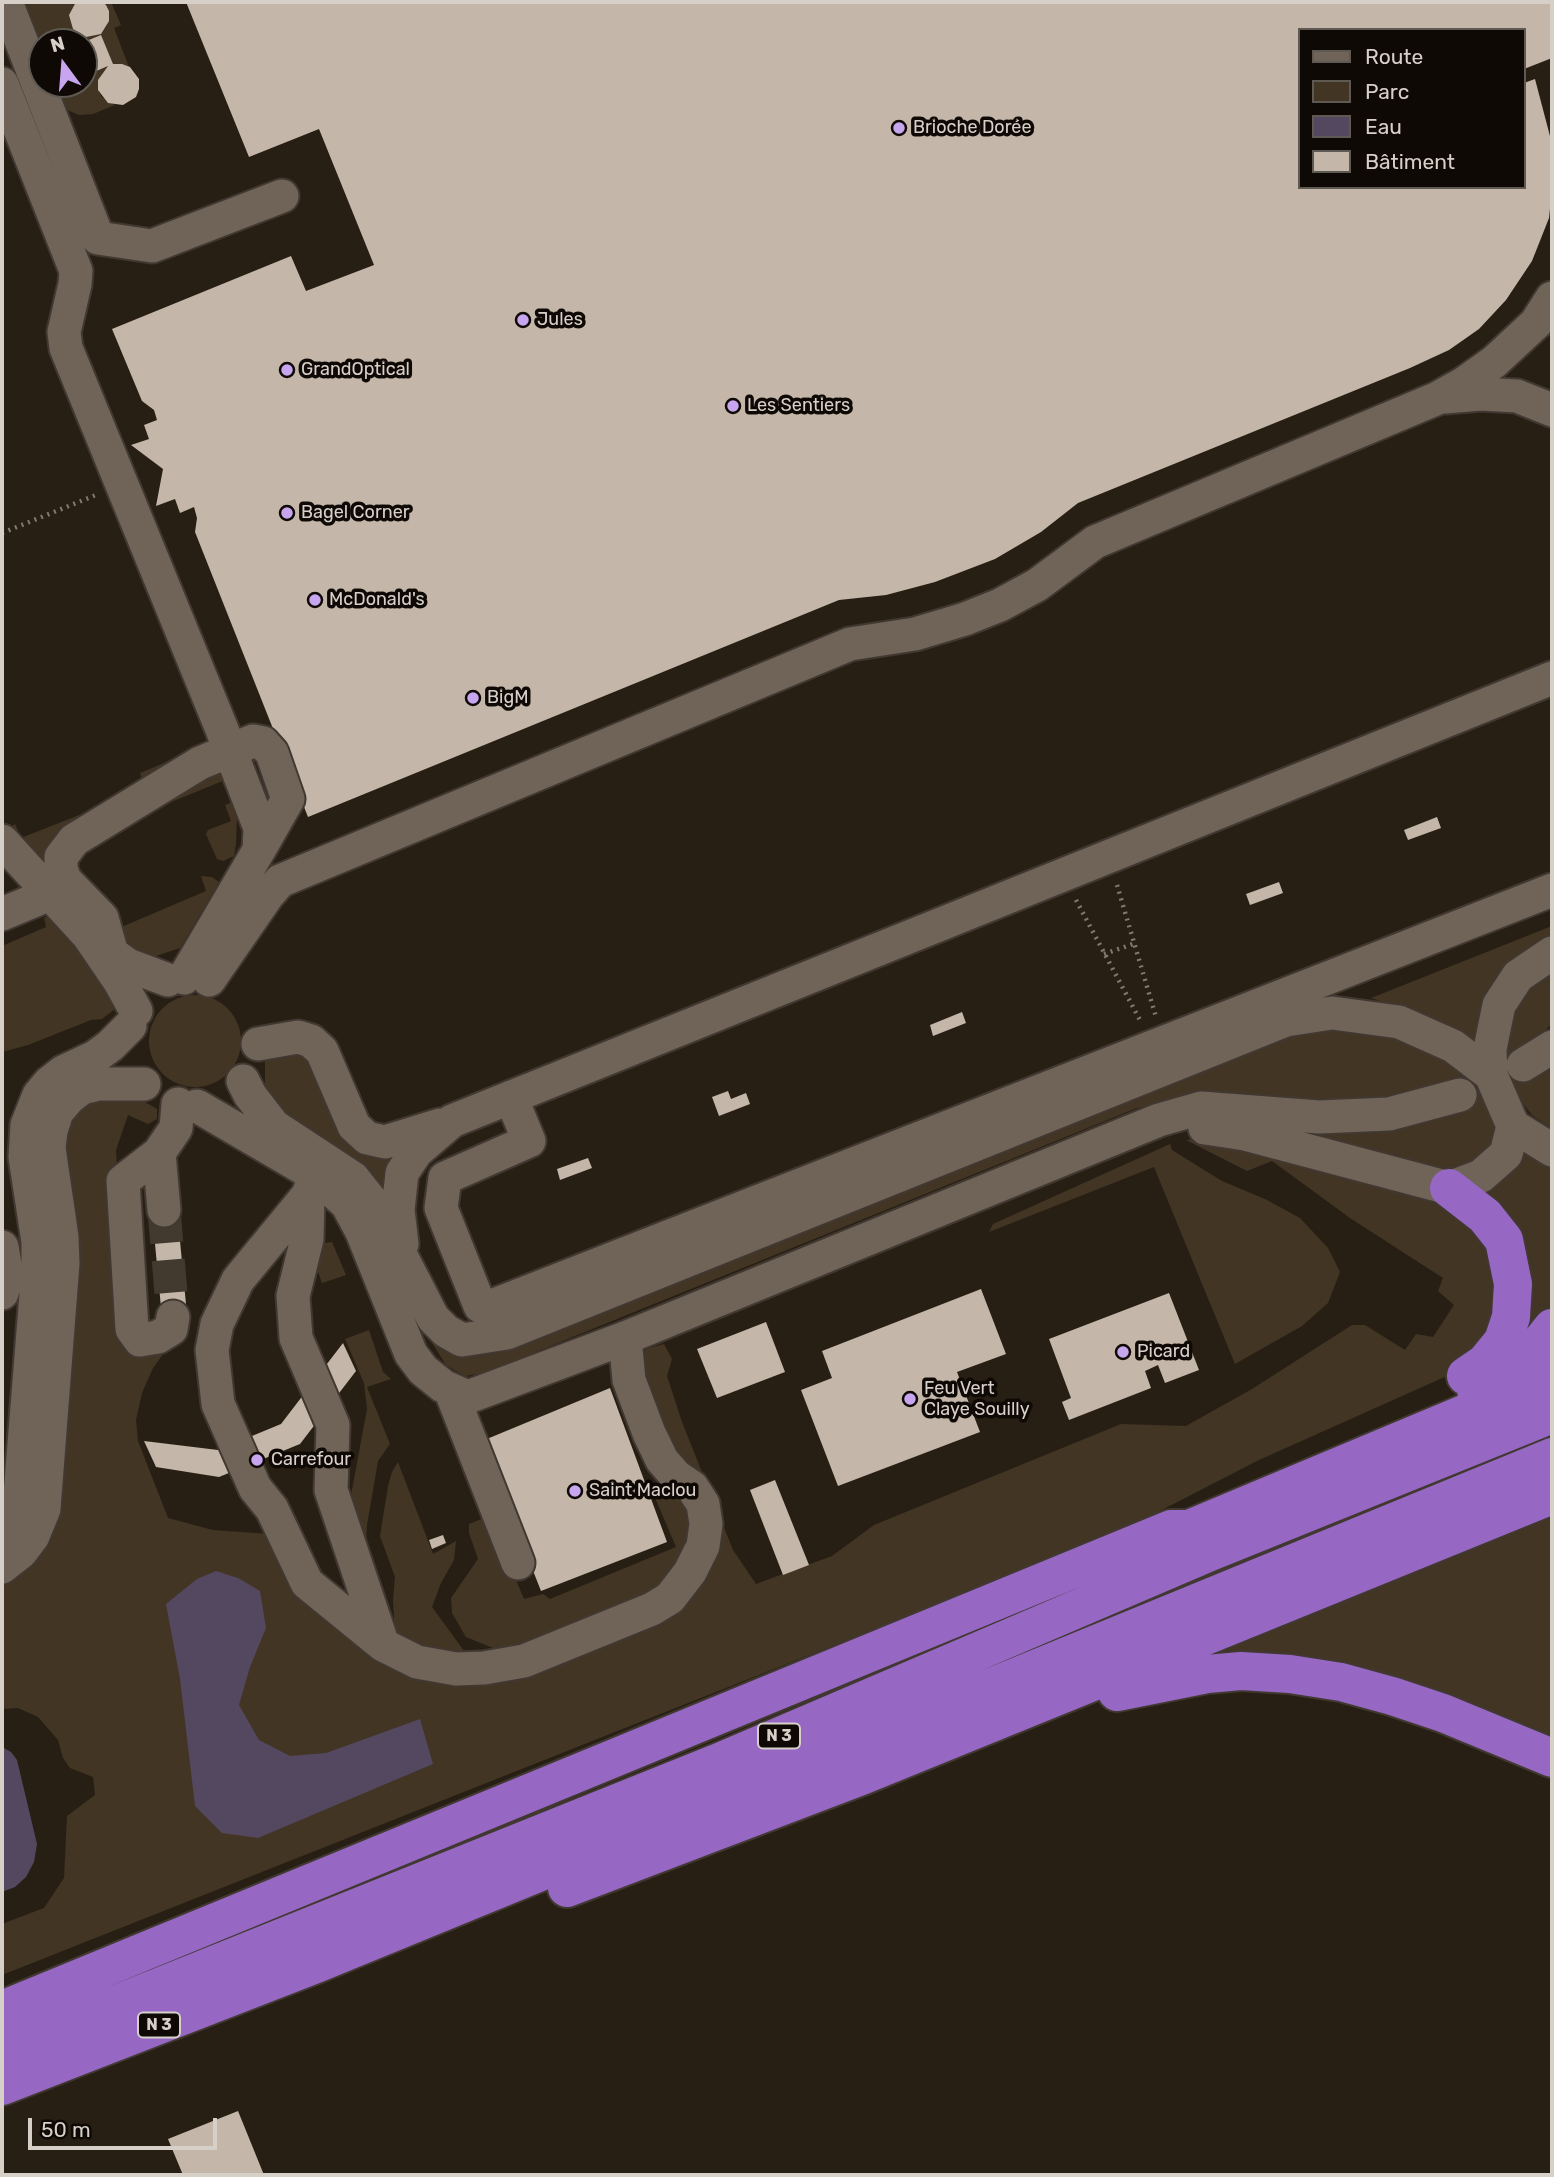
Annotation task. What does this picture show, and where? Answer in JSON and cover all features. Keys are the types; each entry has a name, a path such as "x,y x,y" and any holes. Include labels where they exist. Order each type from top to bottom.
{"highway":[{"path":"1448,1395 1462,1379 1485,1363 1503,1341 1511,1317 1513,1284 1504,1240 1485,1216 1449,1188"},
{"path":"1171,1528 1181,1509 1448,1395 1474,1392 1510,1370 1536,1348 1552,1328"},
{"path":"2,2010 1171,1528 1189,1529 1552,1377"},
{"name":"N 3","path":"2,2050 718,1763 1210,1552 1552,1414"},
{"name":"N 3","path":"2,2086 316,1964 1552,1457"},
{"path":"316,1964 394,1954 750,1820 1552,1495"},
{"path":"1036,1706 1080,1704 1126,1690 1207,1674 1241,1671 1290,1674 1340,1682 1392,1696 1443,1713 1552,1758"}],"street":[{"path":"6,2 98,238 152,246 282,196"},
{"path":"2,84 76,271 64,332 66,348 229,750"},
{"path":"187,980 281,881 850,644 915,634 1000,605 1037,585 1095,542 1438,398 1475,377 1494,362 1536,323 1552,298"},
{"path":"1438,398 1481,394 1517,396 1552,410"},
{"path":"258,1044 298,1037 316,1046 322,1051 354,1126 359,1133 375,1142 384,1142 452,1121 1109,855 1519,694 1552,678"},
{"path":"2,1537 13,1522 19,1507 38,1269 38,1241 25,1157 27,1125 40,1095 49,1083 63,1072 95,1057 110,1046 133,1018 120,982 100,945 102,918 65,880 61,858 75,839 200,763 253,741 263,743 272,753 288,799 187,980"},
{"path":"4,847 100,945 128,965 187,980"},
{"path":"511,1097 529,1142 445,1178 441,1208 480,1306 489,1307 1552,890"},
{"path":"2,914 50,894"},
{"path":"1552,953 1518,976 1499,1005 1490,1049 1491,1075 1513,1126 1552,1150"},
{"path":"243,1081 250,1095 274,1126 353,1178 376,1207 433,1318 446,1331 462,1340 507,1333 1286,1020 1332,1013 1399,1021 1453,1046 1491,1075"},
{"path":"1523,1065 1552,1047"},
{"path":"2,1567 21,1552 33,1536 44,1509 63,1263 62,1237 49,1148 51,1131 57,1112 82,1088 99,1084 144,1084"},
{"path":"173,1317 171,1329 158,1337 140,1340 132,1329 123,1181 159,1153 188,1105 311,1185 347,1204 362,1232 411,1354 423,1370 450,1389 468,1397 625,1338 1159,1120 1201,1108 1319,1117 1389,1114 1460,1095"},
{"path":"1159,1120 1244,1134 1449,1188 1480,1176 1506,1154 1513,1126"},
{"path":"403,1257 398,1210 402,1173 416,1152 452,1121"},
{"path":"159,1153 164,1210"},
{"path":"311,1185 238,1280 217,1324 212,1350 218,1404 255,1488 272,1509 307,1583 383,1645 417,1662 456,1669 484,1668 524,1661 652,1609 670,1598 690,1572 703,1546 706,1524 703,1504 692,1487 676,1476 662,1460 649,1433 629,1380 625,1338"},
{"path":"311,1185 307,1239 293,1296 296,1338 333,1425 331,1490 383,1645"},
{"path":"2,1247 7,1276 2,1293"},
{"path":"450,1389 518,1563"}],"path":[{"path":"2,533 104,492"},
{"path":"1109,855 1158,1025"},
{"path":"1063,874 1147,1034"},
{"path":"1104,954 1133,944"}],"green space":[{"path":"24,2 111,2 121,25 114,28 129,67 119,64 107,67 100,77 98,90 98,28 33,28"},
{"path":"98,90 102,97 115,105 93,114 79,115 63,108 58,98 98,98"},
{"path":"210,744 212,752 90,823 64,840 60,846 55,857 55,868 60,881 95,924 13,837 10,828 15,824 21,838 145,789 140,773"},
{"path":"219,764 225,780 142,814 93,841 73,866 119,928 206,891 201,876 212,877 219,882 180,948 156,956 143,965 72,876 71,854"},
{"path":"233,802 237,813 234,856 223,861 217,859 206,834 208,830 231,821 225,805"},
{"path":"51,915 116,987 119,1006 102,1019 91,1020 28,1045 2,1052 2,946 46,927 44,918"},
{"path":"1552,926 1552,942 1484,1051 1446,1023 1371,998"},
{"path":"1552,967 1552,1024 1512,1053 1525,1078 1552,1060 1552,1129 1532,1115 1518,1097 1509,1077 1506,1061 1506,1027 1516,1000"},
{"path":"195,995 212,999 227,1009 237,1024 241,1041 237,1058 227,1073 212,1083 195,1087 178,1083 163,1073 153,1058 149,1041 153,1024 163,1009 178,999"},
{"path":"1320,1025 1382,1033 1437,1052 1469,1076 1500,1115 1503,1138 1468,1172 1441,1170 1248,1124 1473,1100 1463,1078 1435,1088 1378,1100 1310,1101 1237,1093 1199,1094 1137,1108 484,1373 465,1376 446,1365 429,1338 447,1348 1283,1035"},
{"path":"300,1044 395,1148 392,1214 278,1121 265,1095 265,1062 280,1047"},
{"path":"140,1099 157,1109 157,1119 148,1124 128,1115 116,1150 127,1345 179,1332 153,1368 142,1393 136,1420 138,1441 168,1518 213,1530 269,1534 308,1599 328,1622 388,1662 455,1679 656,1622 714,1519 676,1456 640,1364 646,1349 664,1344 672,1359 667,1376 682,1422 733,1550 756,1584 832,1556 874,1525 1121,1424 1186,1426 1252,1389 1352,1325 1365,1325 1405,1350 1416,1334 1433,1337 1454,1305 1438,1291 1443,1278 1350,1218 1272,1161 1247,1171 1186,1140 1217,1138 1446,1198 1497,1248 1495,1322 1449,1375 1259,1460 1117,1533 2,1975 2,1924 44,1908 64,1878 67,1816 95,1795 93,1777 70,1768 63,1758 58,1740 38,1717 18,1708 2,1709 2,1582 61,1147 71,1117 87,1101"},
{"path":"1522,1139 1552,1154 1552,1313 1525,1331 1475,1195"},
{"path":"1170,1144 1172,1150 1222,1181 1265,1199 1300,1218 1328,1248 1340,1272 1328,1303 1302,1326 1235,1364 1154,1167 989,1232 993,1224"},
{"path":"321,1236 325,1243 332,1242 346,1275 322,1283 316,1266"},
{"path":"369,1330 383,1372 391,1379 367,1387 390,1444 378,1461 366,1545 346,1522 367,1409 364,1383 345,1339"},
{"path":"398,1462 433,1554 456,1541 454,1560 432,1607 470,1659 462,1663 395,1634 395,1577 380,1536 388,1486"},
{"path":"664,1489 694,1495 700,1529 657,1598 510,1655 466,1637 452,1613 451,1598 478,1559 469,1533 469,1524 489,1516 524,1599 543,1594 550,1599 676,1547 653,1493"},
{"path":"1552,1514 1552,1747 1189,1658"}],"water":[{"path":"216,1571 238,1578 260,1591 266,1628 250,1667 239,1705 259,1740 290,1756 326,1753 420,1719 433,1764 258,1838 222,1833 195,1806 180,1679 166,1604 197,1579"},
{"path":"2,1747 11,1752 17,1760 37,1844 34,1862 26,1877 15,1887 2,1892"}],"building":[{"path":"76,2 102,2 109,11 109,21 98,35 98,28 73,28 69,15"},
{"name":"Les Sentiers","path":"186,2 1552,2 1552,58 1526,68 1526,28 1298,28 1298,189 1526,189 1526,82 1535,79 1551,140 1552,190 1549,218 1532,261 1506,300 1479,329 1449,350 1078,503 1041,532 995,559 935,582 886,595 839,600 308,817 195,532 197,518 194,507 180,513 175,499 156,506 163,469 131,445 149,439 144,425 157,420 154,410 142,401 112,329 291,256 306,291 374,265 319,129 249,157"},
{"path":"101,35 113,64 130,67 139,79 136,97 123,105 108,103 98,90 98,80 108,66 98,70 98,36"},
{"path":"1437,817 1441,828 1408,840 1404,830"},
{"path":"1279,882 1283,893 1250,905 1246,894"},
{"path":"962,1012 966,1023 933,1036 930,1025"},
{"path":"728,1091 731,1099 746,1093 750,1104 719,1116 712,1097"},
{"path":"588,1158 592,1168 560,1180 557,1169"},
{"path":"177,1209 187,1315 162,1318 152,1212"},
{"path":"981,1289 1006,1354 957,1372 980,1432 838,1486 801,1390 832,1378 822,1351"},
{"name":"Picard","path":"1169,1293 1199,1370 1165,1383 1158,1365 1145,1371 1151,1388 1069,1420 1062,1402 1071,1398 1049,1339"},
{"path":"766,1322 785,1372 717,1398 697,1349"},
{"path":"343,1343 356,1371 300,1444 219,1477 156,1467 144,1441 218,1450 281,1424"},
{"name":"Saint Maclou","path":"610,1388 667,1542 541,1591 482,1441"},
{"path":"775,1480 809,1565 783,1575 750,1490"},
{"path":"443,1535 446,1543 432,1549 429,1540"},
{"path":"238,2111 264,2175 183,2175 168,2139"}],"tunnel":[{"path":"164,1210 173,1317"}],"place":[{"name":"Brioche Dorée","path":"899,128"},
{"name":"Jules","path":"523,320"},
{"name":"GrandOptical","path":"287,370"},
{"name":"Les Sentiers","path":"733,406"},
{"name":"Bagel Corner","path":"287,513"},
{"name":"McDonald's","path":"315,600"},
{"name":"BigM","path":"473,698"},
{"name":"Picard","path":"1123,1352"},
{"name":"Feu Vert Claye Souilly","path":"910,1399"},
{"name":"Carrefour","path":"257,1460"},
{"name":"Saint Maclou","path":"575,1491"}]}
